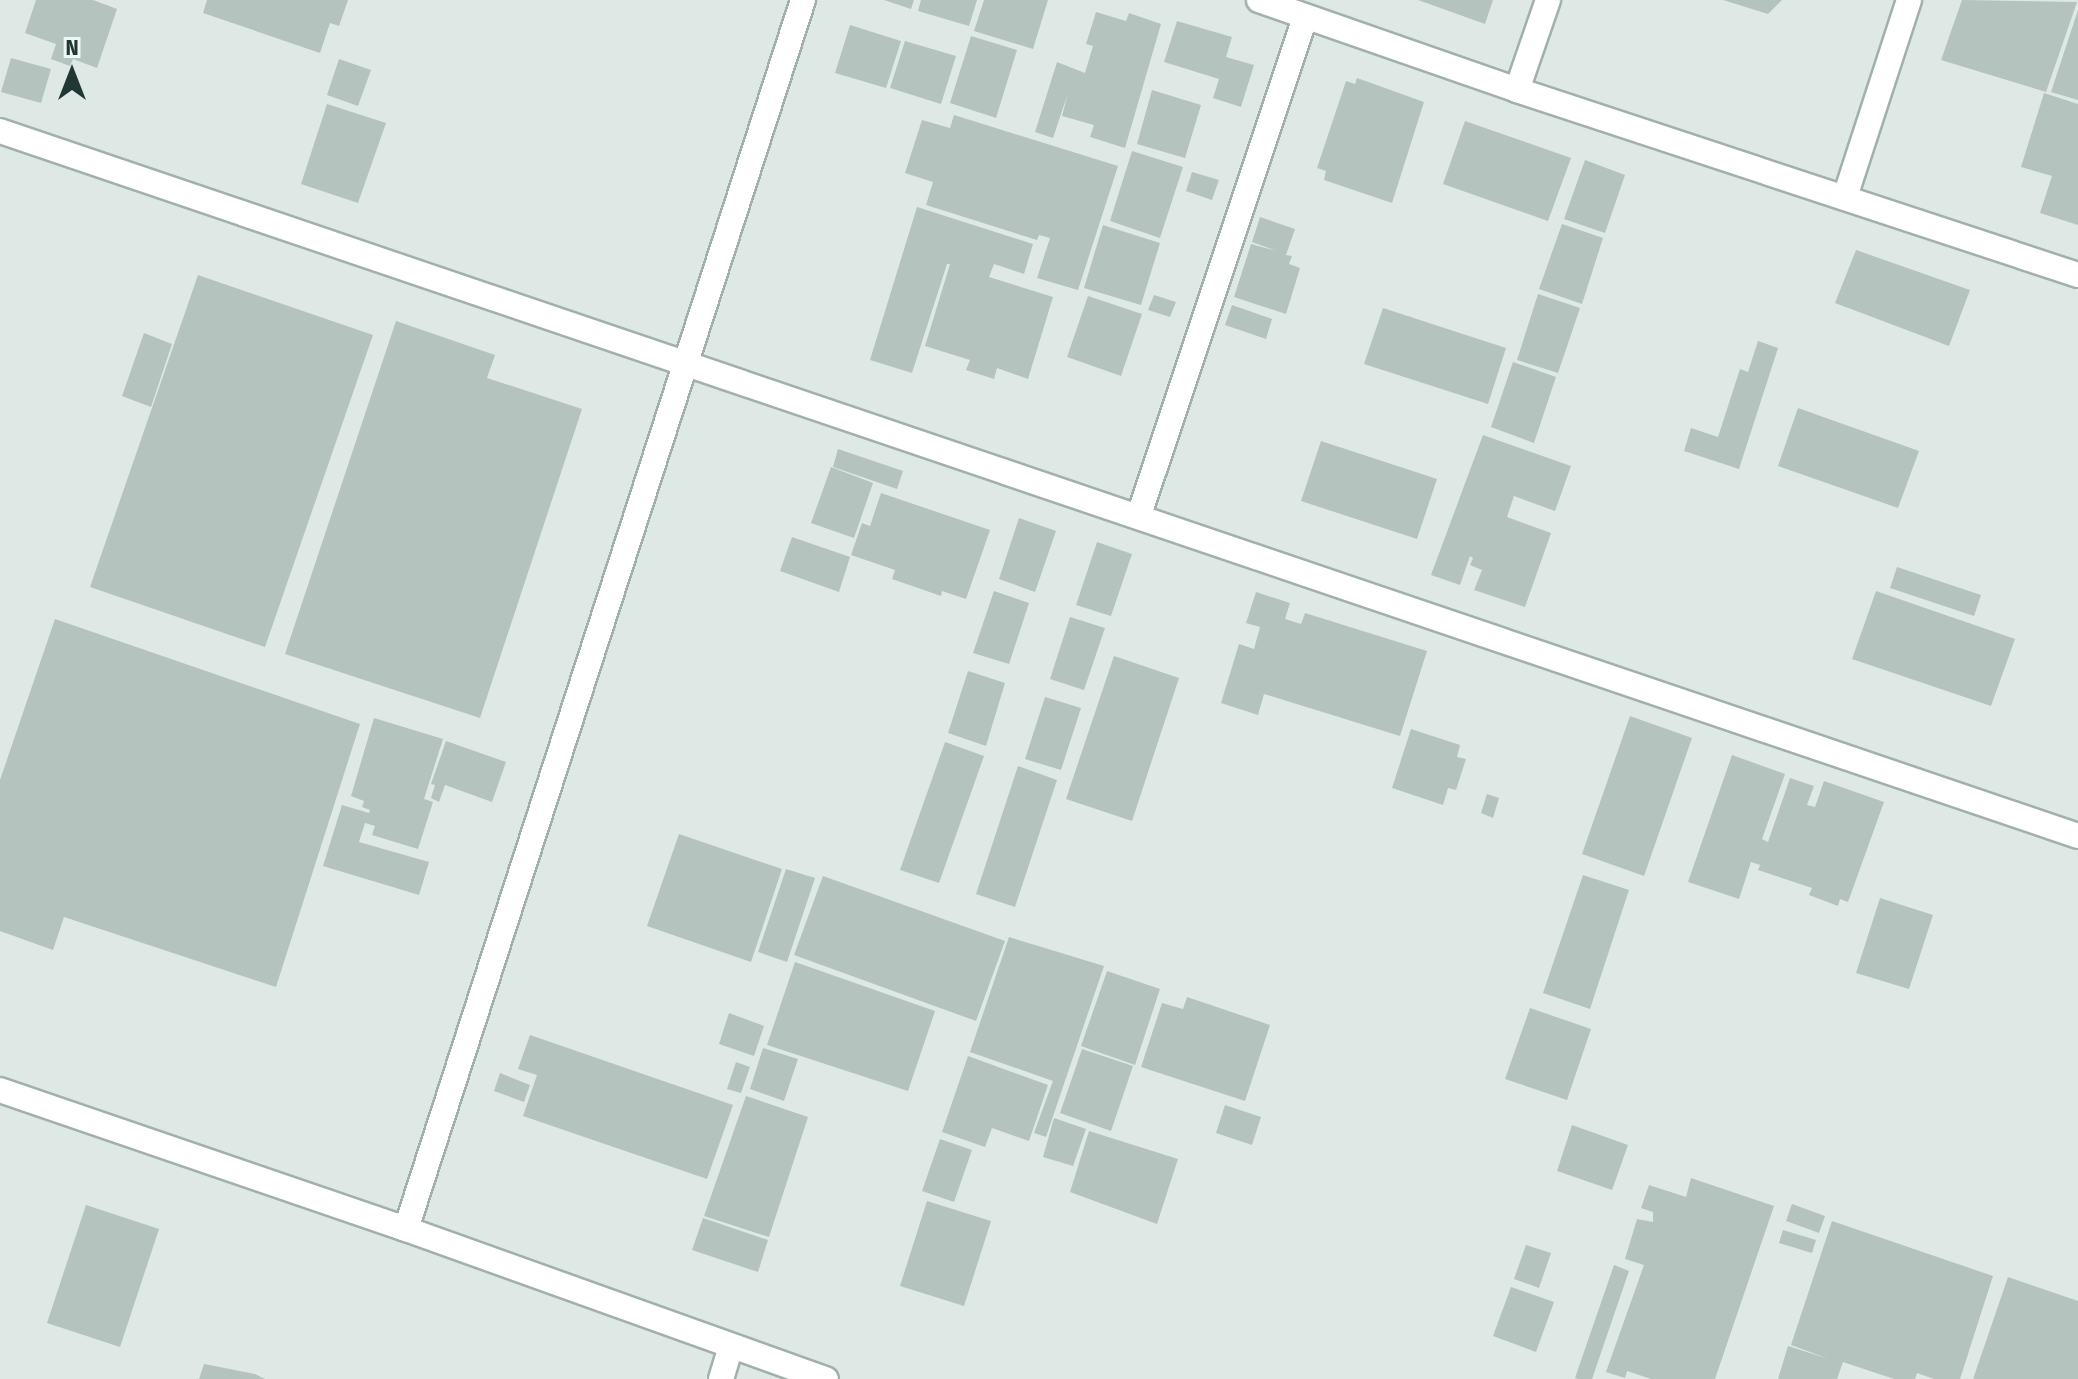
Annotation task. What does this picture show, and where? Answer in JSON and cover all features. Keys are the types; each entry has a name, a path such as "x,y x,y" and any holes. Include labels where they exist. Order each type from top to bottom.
{"street":[{"path":"406,1229 803,0"},
{"path":"1259,0 1517,90 2078,275"},
{"path":"1517,90 1548,0"},
{"path":"1845,197 1909,0"},
{"path":"1139,515 1305,18"},
{"path":"0,131 2078,836"},
{"path":"0,1090 406,1229 826,1379"},
{"path":"721,1379 731,1347"}],"building":[{"path":"36,0 93,0 117,9 97,68 73,59 70,66 51,59 56,44 25,33"},
{"path":"207,0 348,0 339,26 330,23 320,53 203,13"},
{"path":"884,0 914,0 911,9"},
{"path":"921,0 977,0 969,26 918,11"},
{"path":"984,0 1048,0 1033,49 974,31"},
{"path":"1418,0 1493,0 1485,24"},
{"path":"1723,0 1782,0 1768,14"},
{"path":"1962,0 2077,2 2046,92 1941,60"},
{"path":"2078,10 2078,100 2051,92"},
{"path":"1096,12 1126,21 1129,13 1161,24 1125,148 1090,137 1094,125 1062,116 1068,93 1053,138 1035,132 1057,62 1085,73 1093,46 1086,44"},
{"path":"1177,21 1232,37 1226,57 1254,65 1241,107 1213,98 1219,79 1164,62"},
{"path":"850,25 901,41 886,88 835,73"},
{"path":"971,36 1017,50 996,118 950,103"},
{"path":"905,41 956,56 941,104 890,88"},
{"path":"11,58 51,69 41,103 1,92"},
{"path":"339,59 371,70 358,106 327,95"},
{"path":"1357,78 1424,102 1392,203 1324,180 1326,171 1317,168 1346,81 1355,84"},
{"path":"1152,90 1201,105 1185,158 1137,144"},
{"path":"2044,93 2078,104 2078,225 2040,213 2052,176 2021,167"},
{"path":"327,104 386,123 358,203 301,184"},
{"path":"954,115 1118,166 1078,290 1037,278 1050,238 1039,235 1037,240 926,205 933,182 905,173 922,120 950,128"},
{"path":"1465,121 1571,158 1548,221 1443,184"},
{"path":"1132,151 1183,167 1160,238 1110,221"},
{"path":"1585,160 1625,175 1605,233 1564,219"},
{"path":"1192,172 1219,180 1212,200 1186,191"},
{"path":"917,207 1033,244 1024,274 994,264 989,277 1053,297 1028,379 997,368 994,379 966,370 970,360 925,346 950,264 947,264 912,373 870,360"},
{"path":"1260,217 1295,229 1286,255 1292,256 1289,264 1300,268 1286,314 1234,297 1251,244 1277,251 1252,242"},
{"path":"1562,224 1603,238 1582,304 1539,289"},
{"path":"1103,225 1160,243 1141,305 1084,288"},
{"path":"1856,250 1970,290 1949,346 1835,303"},
{"path":"198,275 373,335 265,647 90,587"},
{"path":"1538,294 1580,308 1558,373 1517,360"},
{"path":"1154,295 1176,302 1170,317 1148,310"},
{"path":"1088,296 1142,314 1121,376 1067,357"},
{"path":"1232,305 1272,319 1266,339 1225,325"},
{"path":"1383,308 1506,348 1488,404 1364,364"},
{"path":"396,321 495,355 487,378 582,409 480,718 285,654"},
{"path":"144,333 172,344 151,407 122,396"},
{"path":"1758,341 1778,348 1739,469 1684,451 1691,428 1718,437 1740,369 1748,372"},
{"path":"1513,362 1556,377 1534,443 1491,427"},
{"path":"1798,408 1919,451 1898,508 1778,466"},
{"path":"1483,435 1571,466 1555,511 1514,496 1507,517 1551,533 1525,607 1474,590 1482,570 1470,565 1473,558 1470,556 1460,585 1431,575"},
{"path":"1321,441 1437,479 1417,539 1301,501"},
{"path":"838,449 903,471 897,489 833,467"},
{"path":"831,467 873,483 854,538 811,523"},
{"path":"881,493 990,530 966,599 942,591 941,596 892,579 895,570 851,555 862,523 870,526"},
{"path":"1019,518 1056,531 1035,592 999,579"},
{"path":"792,537 850,557 839,592 780,571"},
{"path":"1097,542 1132,554 1111,616 1076,605"},
{"path":"1897,567 1981,595 1974,616 1890,588"},
{"path":"994,591 1029,603 1009,664 973,653"},
{"path":"1876,591 2015,639 1991,706 1852,659"},
{"path":"1256,592 1290,603 1285,619 1301,624 1305,613 1427,651 1400,736 1264,694 1258,715 1221,703 1239,644 1254,649 1260,627 1246,623"},
{"path":"1070,617 1105,628 1084,690 1050,679"},
{"path":"55,619 360,724 276,987 64,917 53,950 0,931 0,780"},
{"path":"1114,656 1179,678 1132,821 1066,799"},
{"path":"968,671 1005,683 986,746 948,733"},
{"path":"1045,697 1081,708 1061,770 1025,759"},
{"path":"1630,716 1692,738 1644,876 1582,854"},
{"path":"374,718 443,739 424,799 433,802 418,849 372,835 375,826 365,823 359,842 429,862 419,895 323,866 342,805 369,813 370,810 362,807 364,801 351,796"},
{"path":"1411,729 1460,745 1457,757 1466,759 1456,790 1448,788 1443,805 1392,788"},
{"path":"446,741 506,762 492,802 445,785 439,802 431,798 435,785 431,784"},
{"path":"945,742 984,756 939,883 900,870"},
{"path":"1732,755 1785,774 1762,839 1768,842 1790,778 1814,786 1807,805 1815,807 1824,781 1884,802 1848,902 1840,899 1838,906 1809,895 1812,888 1758,870 1760,865 1751,862 1739,899 1688,882"},
{"path":"1018,766 1057,780 1015,907 976,894"},
{"path":"1487,794 1499,798 1493,818 1481,813"},
{"path":"679,834 782,869 751,962 647,926"},
{"path":"786,869 815,878 787,962 758,952"},
{"path":"1583,875 1629,890 1590,1009 1543,993"},
{"path":"823,876 1005,941 976,1021 794,955"},
{"path":"1880,898 1933,915 1909,989 1856,973"},
{"path":"1009,937 1104,966 1046,1137 1034,1133 1053,1081 970,1052"},
{"path":"795,962 935,1011 908,1091 767,1045"},
{"path":"1107,971 1160,989 1135,1065 1081,1046"},
{"path":"1187,997 1270,1025 1245,1101 1141,1067 1162,1003 1183,1009"},
{"path":"1530,1008 1591,1029 1567,1100 1505,1079"},
{"path":"729,1013 764,1026 754,1056 719,1044"},
{"path":"530,1035 733,1105 707,1179 523,1116 537,1075 518,1069"},
{"path":"763,1048 798,1059 784,1101 750,1089"},
{"path":"1082,1049 1133,1066 1111,1131 1060,1113"},
{"path":"968,1056 1048,1085 1029,1141 992,1128 985,1147 942,1132"},
{"path":"736,1062 750,1067 741,1093 727,1089"},
{"path":"500,1073 530,1085 524,1102 494,1091"},
{"path":"746,1096 808,1117 769,1237 704,1216"},
{"path":"1225,1105 1261,1117 1252,1145 1216,1133"},
{"path":"1054,1118 1086,1129 1073,1166 1043,1157"},
{"path":"1572,1125 1628,1145 1612,1190 1557,1171"},
{"path":"1089,1131 1178,1159 1157,1224 1070,1192"},
{"path":"940,1139 972,1150 954,1202 922,1191"},
{"path":"1691,1178 1774,1206 1715,1379 1651,1379 1627,1371 1625,1378 1606,1372 1644,1265 1625,1259 1637,1219 1653,1222 1653,1212 1641,1208 1649,1185 1686,1197"},
{"path":"927,1201 991,1221 964,1306 900,1286"},
{"path":"1792,1204 1825,1216 1819,1233 1786,1221"},
{"path":"86,1205 159,1229 120,1347 47,1323"},
{"path":"703,1218 768,1240 758,1272 692,1250"},
{"path":"1832,1221 1993,1276 1960,1379 1934,1379 1917,1373 1915,1379 1894,1379 1843,1362 1837,1379 1778,1379 1788,1346 1829,1359 1791,1345"},
{"path":"1783,1230 1816,1240 1812,1253 1779,1243"},
{"path":"1526,1245 1551,1253 1539,1288 1514,1279"},
{"path":"1614,1265 1629,1271 1592,1379 1578,1379 1575,1378"},
{"path":"2008,1277 2078,1301 2078,1379 1973,1379"},
{"path":"1511,1287 1554,1302 1536,1352 1493,1336"},
{"path":"204,1364 255,1374 265,1379 199,1379"}]}
